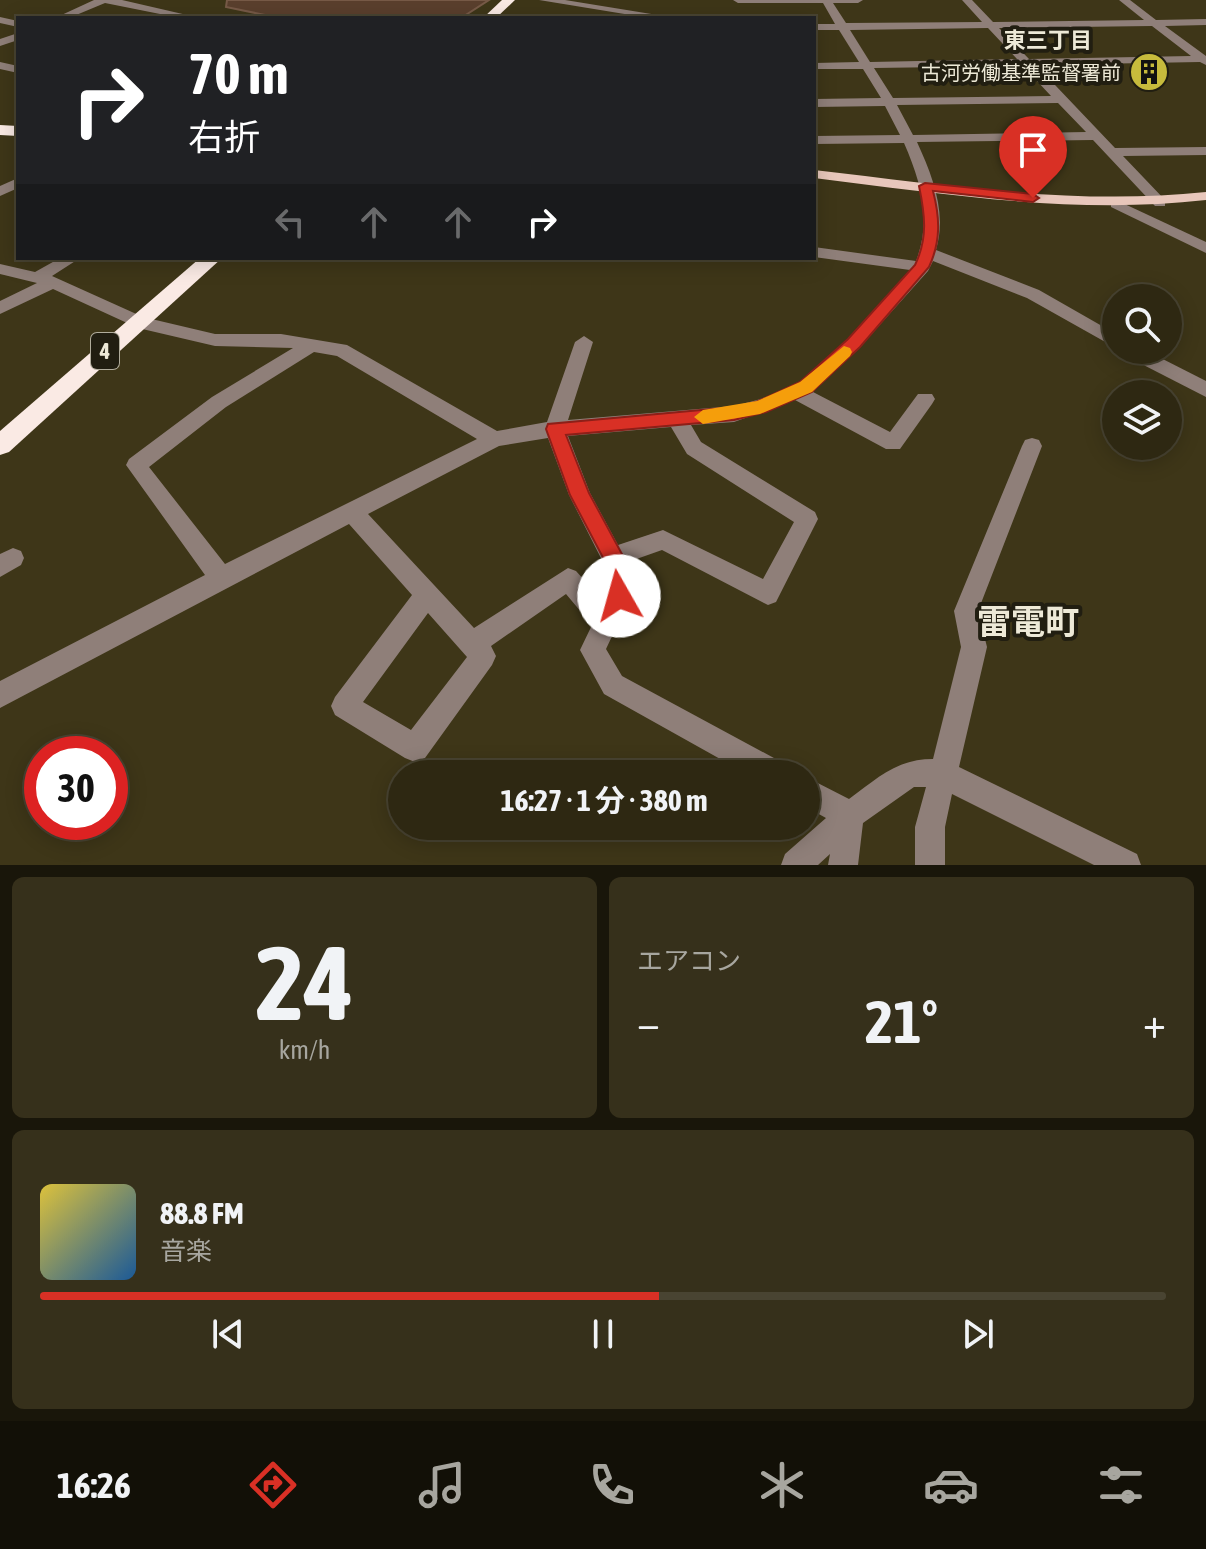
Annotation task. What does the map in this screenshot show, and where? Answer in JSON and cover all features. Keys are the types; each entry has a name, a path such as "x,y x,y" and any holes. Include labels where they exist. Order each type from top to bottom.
{"highway":[{"path":"491,16 509,0"},
{"name":"4","path":"0,445 210,260"}],"main road":[{"path":"816,174 1116,204 1160,203 1206,196"}],"street":[{"path":"65,16 105,0 184,16"},
{"path":"156,11 181,0"},
{"path":"544,0 659,16"},
{"path":"738,0 858,0"},
{"path":"0,695 221,578 495,439 555,429 677,420 760,407 806,387 845,351 925,260 933,219 919,156 826,0"},
{"path":"967,0 1160,203"},
{"path":"1124,0 1205,60"},
{"path":"816,27 1206,22"},
{"path":"816,66 1205,60"},
{"path":"816,103 1062,99"},
{"path":"816,140 1097,136"},
{"path":"1112,152 1206,151"},
{"path":"1116,204 1206,248"},
{"path":"816,252 925,260 1033,294 1102,334"},
{"path":"0,308 45,280 70,260"},
{"path":"0,269 45,280 138,322 215,340 281,340 341,350 495,439"},
{"path":"584,342 555,429 580,495 619,569 619,596 593,650 613,685 750,760"},
{"path":"221,578 136,465 219,402 312,345"},
{"path":"1157,364 1206,390"},
{"path":"796,392 893,443 925,399"},
{"path":"613,557 663,540 768,594 807,519 694,448 677,420"},
{"path":"930,865 930,827 974,647 966,611 1032,446"},
{"path":"353,513 483,656 415,748 344,706 427,595"},
{"path":"472,644 568,579 606,623"},
{"path":"796,865 850,815 910,773 941,773 1126,865"},
{"path":"820,799 850,815"},
{"path":"843,865 850,815"}],"building":[{"path":"227,0 489,0 464,16 270,16 226,7"}],"slow traffic":[{"path":"703,417 734,414 760,407 806,387 844,352"}],"place":[{"name":"古河労働基準監督署前","path":"1149,72"}],"district":[{"name":"東三丁目","path":"1048,40"},
{"name":"雷電町","path":"1028,621"}],"route":[{"path":"619,596 619,569 580,495 555,429 734,414 760,407 806,387 854,343 922,267 928,253 933,219 925,186 1033,198"}]}
